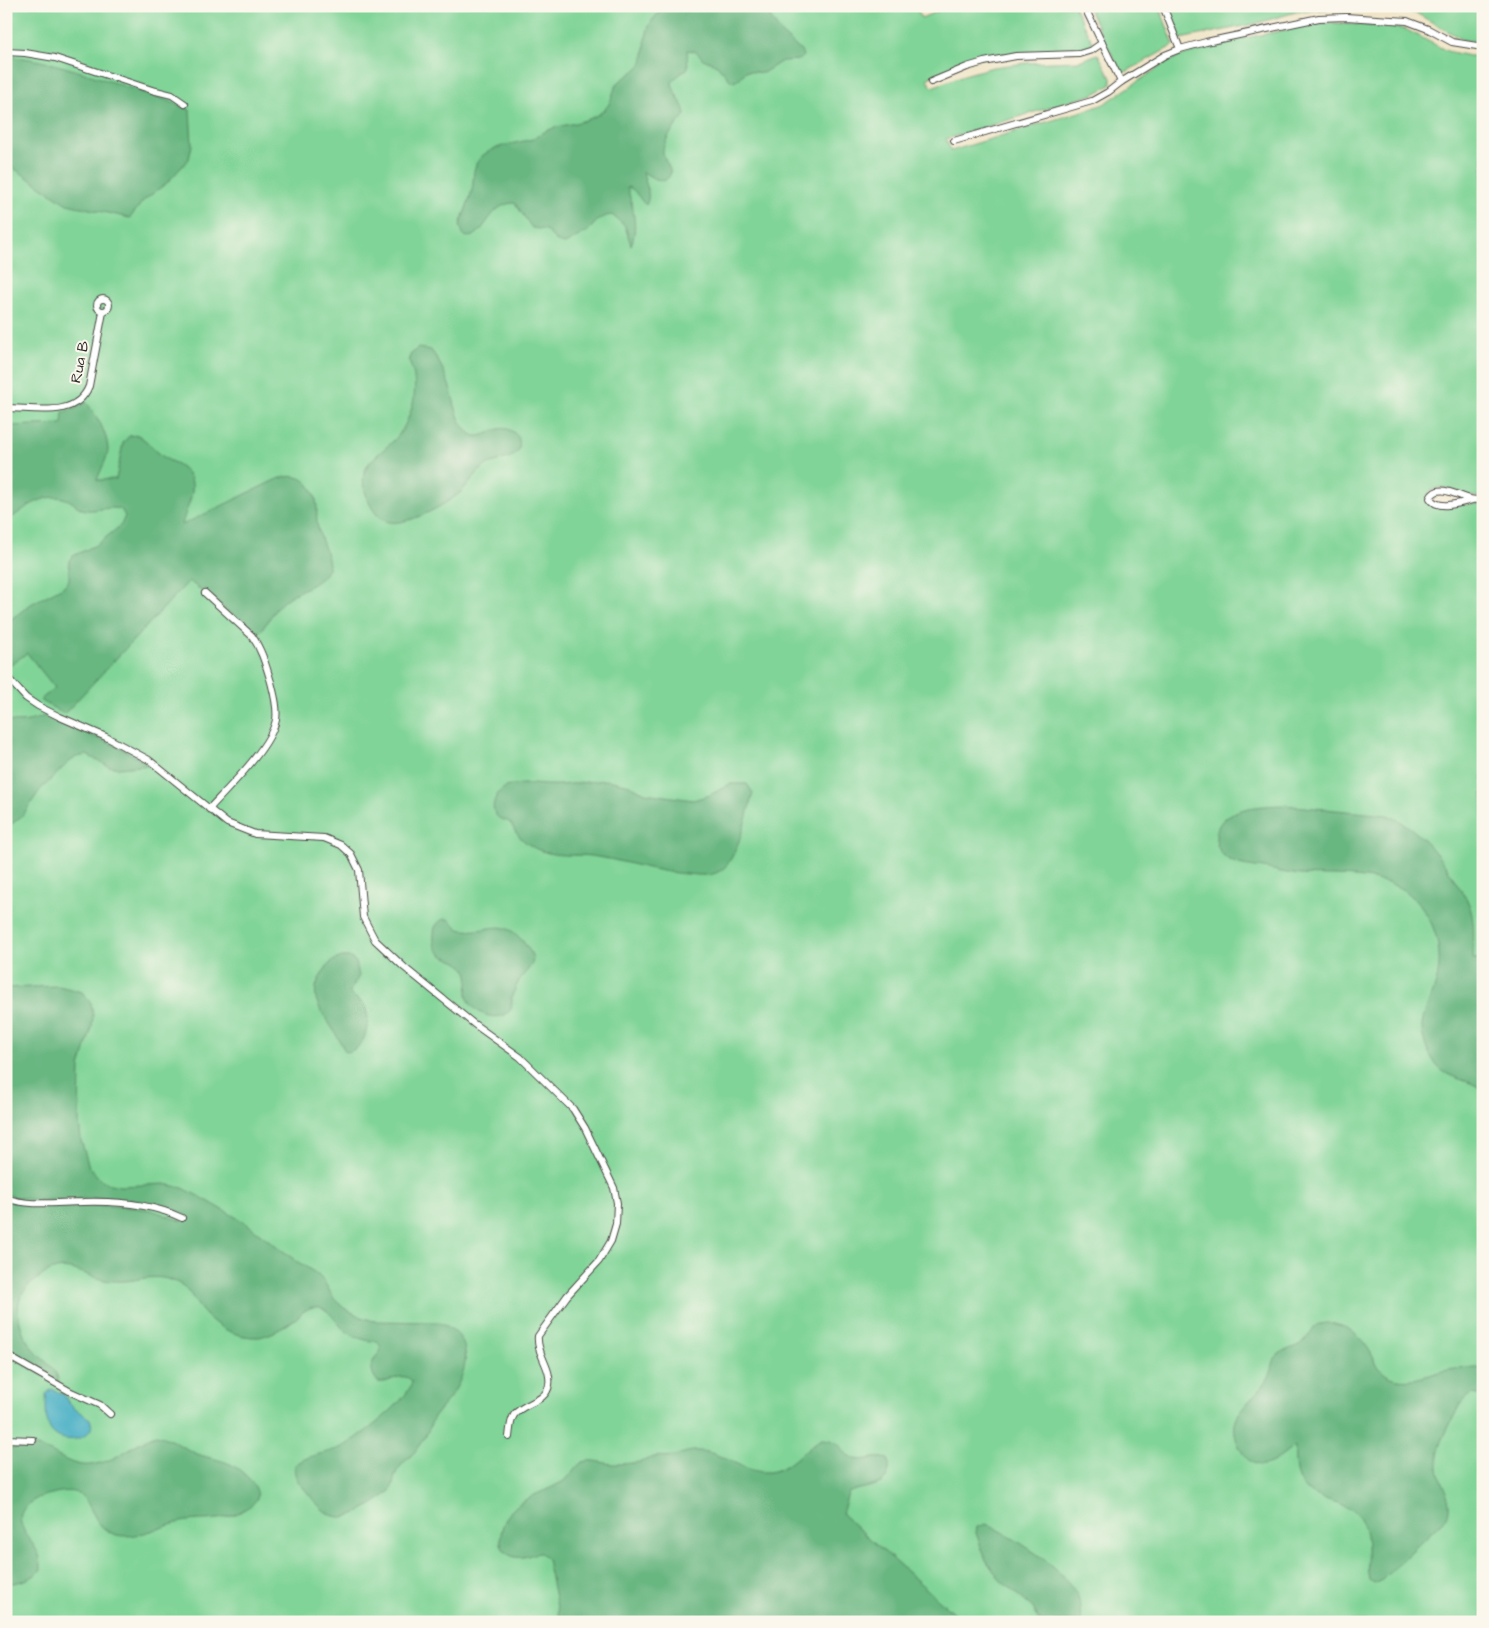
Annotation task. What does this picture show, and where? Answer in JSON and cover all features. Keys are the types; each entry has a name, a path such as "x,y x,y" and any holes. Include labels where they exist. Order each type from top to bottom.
{"street":[{"path":"1084,6 1121,82"},
{"path":"1163,6 1180,49"},
{"path":"954,142 1084,104 1105,95 1121,82 1180,49 1319,18 1346,17 1407,21 1428,29 1452,42 1483,47"},
{"path":"931,82 984,62 1016,56 1079,54 1092,50 1102,43"},
{"path":"6,52 38,55 69,62 165,93 185,104"},
{"name":"Rua B","path":"6,408 59,409 68,408 80,401 86,395 89,386 104,312"},
{"path":"1472,500 1440,490 1430,498 1433,503 1442,505 1483,500"},
{"path":"204,593 252,636 258,645 266,664 276,702 276,720 269,738 209,809"},
{"path":"6,676 26,698 38,706 60,718 106,737 149,760 227,822 255,834 324,838 336,842 346,849 359,870 363,917 375,940 405,968 535,1071 579,1118 614,1188 617,1204 616,1224 611,1241 599,1261 567,1296 538,1336 537,1343 547,1367 549,1385 545,1393 538,1400 518,1411 513,1416 509,1438"},
{"path":"6,1198 31,1203 83,1202 139,1205 163,1210 182,1218"},
{"path":"6,1355 71,1392 100,1405 110,1414"},
{"path":"6,1439 33,1440"}],"green space":[{"path":"6,6 916,6 921,18 951,6 1074,6 1093,43 1092,45 1069,52 1028,52 989,57 951,67 927,79 932,87 993,67 1027,63 1079,61 1098,54 1111,78 1111,85 1094,94 946,139 951,151 1104,104 1164,64 1180,56 1230,41 1320,23 1405,29 1447,51 1469,56 1483,56 1483,497 1440,488 1434,489 1429,493 1426,500 1429,504 1436,506 1483,504 1483,1622 6,1622"},
{"path":"667,6 763,6 781,33 801,51 802,58 799,60 782,61 763,73 746,71 734,82 717,65 703,59 697,52 687,50 688,68 674,79 672,83 685,115 671,133 663,148 670,175 663,181 643,172 648,193 646,205 633,190 627,187 635,223 631,245 625,226 612,215 597,221 588,231 565,244 560,243 546,230 532,228 515,203 506,204 498,209 477,234 471,237 464,236 460,226 472,190 475,168 482,156 495,149 533,139 546,131 592,118 599,114 610,102 619,82 634,71 642,62 648,29 657,14"},
{"path":"1087,6 1159,6 1174,45 1122,74"},
{"path":"1168,6 1483,6 1483,42 1463,40 1416,13 1341,8 1296,12 1254,24 1180,39"},
{"path":"6,56 35,60 91,75 155,96 190,110 192,145 189,159 168,182 143,201 130,218 67,204 6,163"},
{"path":"418,348 431,350 438,360 448,382 458,416 463,426 471,434 481,436 496,430 507,429 518,437 519,448 517,453 512,456 488,464 461,492 433,510 408,520 387,522 379,517 369,502 363,481 364,473 372,460 397,437 408,419 414,392 414,377 410,355"},
{"path":"86,402 94,412 106,436 108,449 97,480 116,479 123,443 129,436 138,435 165,458 179,465 191,478 192,493 182,525 275,480 289,477 301,478 310,486 316,500 318,528 329,564 327,571 318,581 281,603 257,634 189,581 64,714 40,700 55,688 27,653 8,667 6,665 6,623 31,604 63,587 69,580 69,560 73,556 98,544 121,525 125,516 121,509 86,510 71,501 58,497 34,503 6,523 6,426 62,424 63,412 75,409"},
{"path":"45,716 121,748 149,765 119,768 108,766 87,755 76,757 40,790 23,815 13,823 6,825 6,720 26,721"},
{"path":"608,780 630,785 645,793 693,800 710,795 730,784 747,784 753,793 745,823 732,858 720,871 712,874 696,875 662,871 591,856 548,853 538,850 527,843 517,834 510,823 499,818 494,811 493,807 497,795 506,787 512,785 559,785"},
{"path":"1284,805 1387,815 1399,820 1419,835 1444,864 1465,895 1471,909 1474,930 1473,959 1483,958 1483,1090 1478,1086 1449,1075 1439,1068 1424,1041 1423,1021 1438,974 1439,956 1437,938 1431,922 1421,906 1410,894 1396,886 1366,878 1296,875 1244,865 1230,860 1221,852 1217,845 1216,837 1218,827 1224,819 1232,814 1253,807"},
{"path":"444,919 449,919 463,930 497,927 510,930 525,944 532,955 532,963 518,983 512,996 511,1008 507,1013 495,1017 488,1016 476,1010 472,1005 468,999 469,979 466,970 462,965 440,954 434,943 435,927"},
{"path":"342,957 349,957 356,962 359,976 349,993 365,1005 368,1019 366,1034 359,1046 346,1052 322,1013 315,991 317,983 326,968 333,961"},
{"path":"59,986 82,992 91,1003 92,1027 80,1067 79,1122 81,1140 89,1167 100,1179 120,1186 165,1184 183,1188 246,1223 317,1274 323,1280 335,1300 344,1308 374,1321 436,1322 449,1327 463,1343 465,1364 462,1375 451,1396 434,1417 427,1433 416,1450 398,1470 390,1491 361,1511 344,1517 337,1517 324,1511 299,1483 295,1473 295,1465 312,1456 342,1447 360,1436 394,1408 409,1389 412,1381 408,1378 400,1377 378,1382 373,1374 372,1367 374,1359 380,1352 379,1344 351,1334 324,1309 319,1307 311,1308 273,1333 249,1337 233,1333 217,1325 204,1313 186,1289 170,1280 154,1277 122,1281 102,1280 75,1270 66,1268 56,1269 46,1273 27,1287 20,1299 18,1308 20,1322 27,1341 53,1369 59,1384 6,1354 6,1201 126,1207 151,1210 182,1221 186,1215 152,1203 127,1200 91,1198 38,1200 6,1194 6,988"},
{"path":"1325,1323 1340,1325 1358,1336 1382,1371 1394,1378 1410,1379 1452,1369 1483,1368 1483,1396 1473,1394 1462,1402 1444,1437 1438,1454 1439,1474 1449,1505 1446,1518 1381,1581 1374,1584 1369,1580 1365,1531 1359,1517 1354,1511 1339,1503 1322,1498 1306,1490 1301,1484 1296,1471 1295,1446 1280,1458 1262,1465 1255,1464 1249,1460 1239,1447 1236,1439 1235,1424 1237,1417 1244,1406 1267,1381 1276,1357 1282,1352 1300,1344 1313,1329"},
{"path":"156,1435 197,1454 234,1466 253,1483 257,1493 256,1500 250,1506 231,1516 185,1521 145,1533 126,1536 113,1534 103,1527 84,1498 77,1493 68,1491 41,1497 25,1507 21,1514 21,1521 23,1529 40,1558 41,1569 30,1578 6,1584 6,1449 37,1447 45,1449 72,1463 87,1465 112,1459"},
{"path":"822,1439 838,1444 855,1459 888,1459 889,1469 887,1477 877,1485 848,1493 842,1514 964,1622 560,1622 547,1559 541,1553 515,1557 503,1549 501,1543 502,1529 512,1510 531,1497 565,1480 583,1462 591,1461 613,1464 640,1462 654,1457 673,1456 699,1451 708,1452 750,1469 768,1472 783,1468"},
{"path":"986,1524 1036,1554 1070,1584 1078,1598 1081,1622 1040,1622 1033,1608 1000,1580 986,1560 976,1533 977,1527"}],"water":[{"path":"52,1389 64,1395 75,1409 90,1419 92,1426 84,1436 72,1440 65,1439 54,1434 50,1429 46,1416 46,1394"}]}
